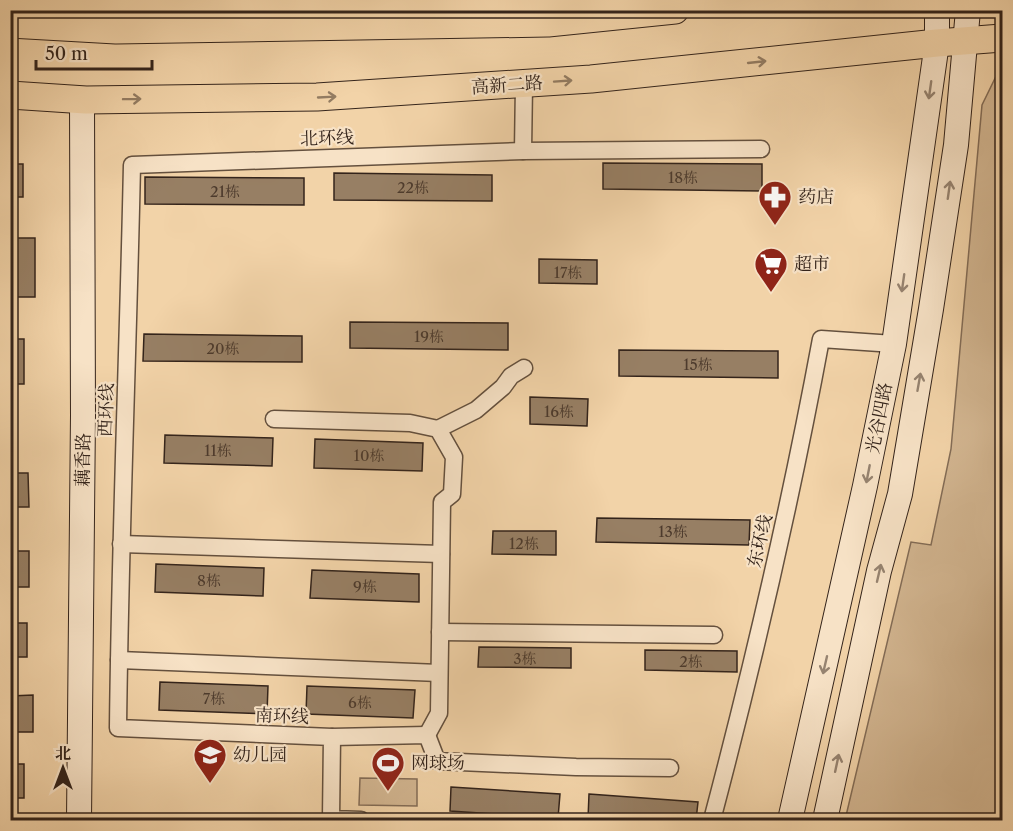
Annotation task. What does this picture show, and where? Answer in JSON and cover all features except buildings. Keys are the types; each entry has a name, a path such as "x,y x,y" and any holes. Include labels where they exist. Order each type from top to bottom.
{"main road":[{"path":"10,24 116,30 548,23 675,10"},
{"name":"光谷四路","path":"790,820 865,486 894,344 937,43 937,10"},
{"name":"光谷四路","path":"825,820 879,571 900,494 956,145 969,10"},
{"name":"高新二路","path":"10,95 82,100 317,97 591,79 1002,38"},
{"name":"藕香路","path":"79,820 83,415 82,100"}],"street":[{"path":"523,151 524,84"},
{"name":"北环线","path":"132,165 523,151 761,149"},
{"name":"西环线","path":"118,728 132,165"},
{"name":"东环线","path":"712,820 740,714 793,482 821,339 894,344"},
{"path":"274,418 410,423 438,429 476,410 503,387 512,376 524,368"},
{"path":"438,429 454,457 452,494 442,502 439,713 427,735 437,761 576,767 670,768"},
{"path":"121,544 441,554"},
{"path":"440,632 714,635"},
{"path":"119,660 439,674"},
{"name":"南环线","path":"118,728 332,737 331,819 361,820"},
{"path":"332,737 427,735"}],"shaded area":[{"path":"1002,64 1002,820 845,820 911,542 931,545 951,449 982,105"},
{"name":"网球场","path":"360,778 417,779 417,806 359,805"}],"place":[{"name":"药店","path":"775,226"},
{"name":"超市","path":"771,293"},
{"name":"幼儿园","path":"210,784"},
{"name":"网球场","path":"388,792"}]}
